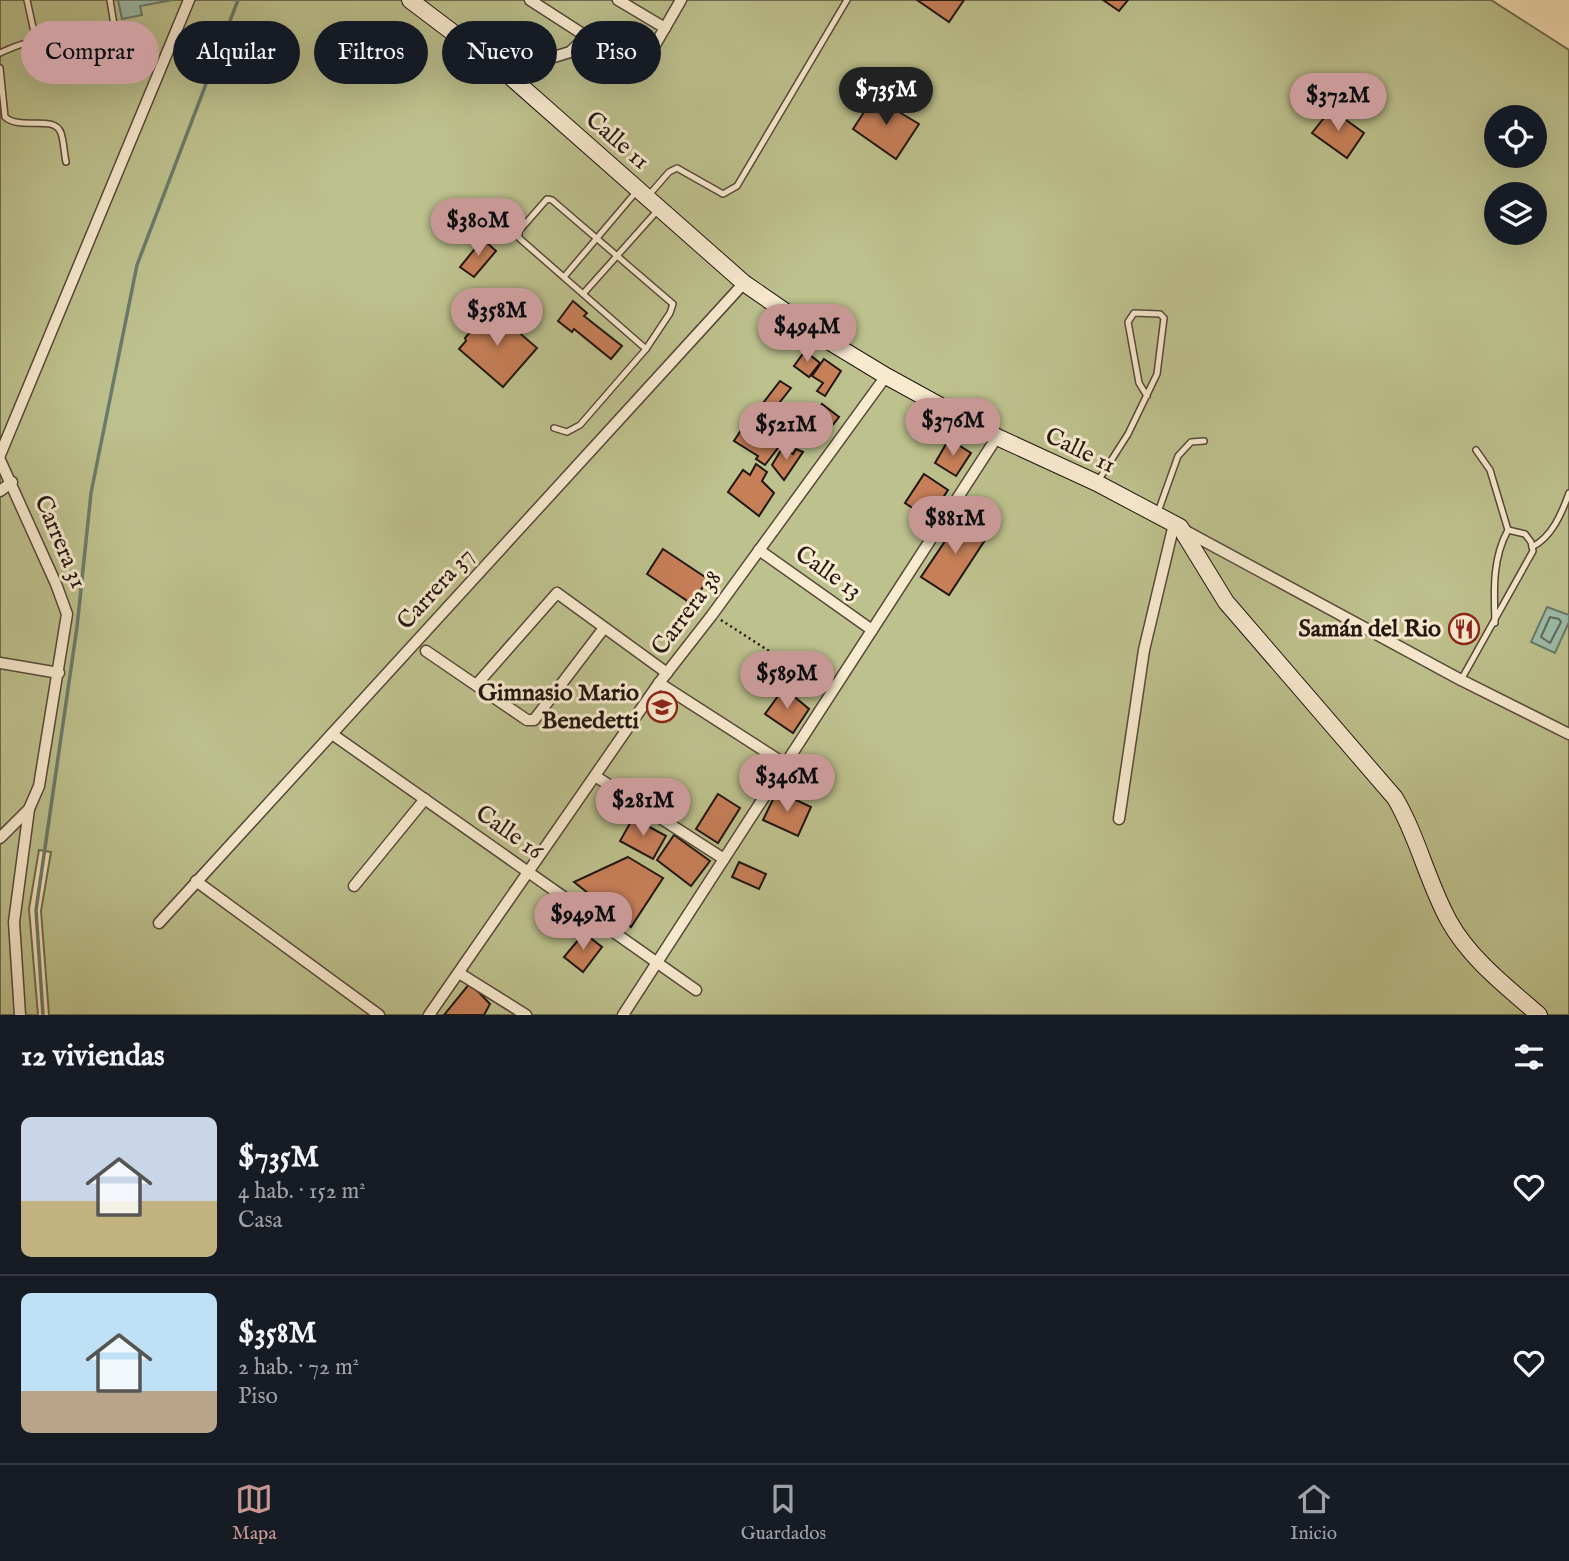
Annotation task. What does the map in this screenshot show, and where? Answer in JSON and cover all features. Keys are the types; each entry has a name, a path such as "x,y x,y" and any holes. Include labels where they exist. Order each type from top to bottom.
{"main road":[{"name":"Calle 11","path":"410,0 442,24"},
{"name":"Calle 11","path":"519,84 744,283 825,339 997,437 1097,483 1177,526"},
{"path":"1177,526 1226,602 1395,798 1411,825 1433,889 1451,925 1483,965 1539,1015"}],"street":[{"path":"0,457 189,0"},
{"path":"531,0 571,27"},
{"path":"618,0 665,28"},
{"path":"661,35 681,0"},
{"name":"Carrera 37","path":"159,923 744,283"},
{"name":"Carrera 38","path":"429,1015 667,673 886,376"},
{"path":"623,1015 997,437"},
{"name":"Carrera 31","path":"0,457 57,583 67,614 39,786 29,809 0,838"},
{"path":"0,491 12,482"},
{"path":"1118,819 1144,650 1177,526"},
{"name":"Calle 11","path":"1177,526 1461,680 1569,734"},
{"name":"Calle 13","path":"760,550 872,630"},
{"path":"477,684 556,593 667,673"},
{"path":"426,651 527,720 534,720 604,628"},
{"path":"0,663 59,673"},
{"path":"660,683 785,764"},
{"name":"Calle 16","path":"332,734 696,990"},
{"path":"594,776 724,859"},
{"path":"354,886 425,799"},
{"path":"20,1015 14,922 29,809"},
{"path":"196,881 379,1015"},
{"path":"459,973 526,1015"}],"lane":[{"path":"26,0 31,21"},
{"path":"110,0 113,21"},
{"path":"583,294 618,256 648,199 669,172 677,168 723,194 737,186 848,0"},
{"path":"0,52 21,46"},
{"path":"0,68 5,117 17,125 56,125 61,131 66,162"},
{"path":"554,428 567,432 580,425 646,349 673,304 550,199 519,231 519,238 646,349"},
{"path":"564,277 597,239 648,199"},
{"path":"1097,483 1128,435 1147,396 1157,374 1164,318 1160,314 1134,313 1128,321 1139,383 1147,396"},
{"path":"1157,515 1178,456 1191,442 1204,441"},
{"path":"1476,450 1490,470 1508,530 1501,543 1493,582 1495,622"},
{"path":"1532,547 1542,542 1562,513 1569,493"},
{"path":"1461,680 1533,551 1525,534 1508,530"}],"path":[{"path":"712,615 786,662"}],"green space":[{"path":"0,0 1491,0 1569,50 1569,1015 49,1015 41,911 51,852 39,850 29,909 38,1015 0,1015"}],"water":[{"path":"118,0 173,0 140,6 142,15 122,19"},
{"path":"1547,607 1569,615 1569,622 1555,653 1531,642"}],"building":[{"path":"917,0 964,0 949,22"},
{"path":"1103,0 1128,0 1119,11"},
{"path":"874,97 919,124 896,159 853,129"},
{"path":"1331,109 1364,133 1347,158 1312,133"},
{"path":"483,239 496,251 474,277 460,267"},
{"path":"573,301 587,313 584,316 622,346 611,359 574,329 572,332 558,321"},
{"path":"494,311 537,348 503,387 459,349 483,317 486,320"},
{"path":"805,351 820,363 809,377 794,366"},
{"path":"824,359 841,371 825,396 817,391 823,383 812,376"},
{"path":"780,381 791,388 780,402 784,405 775,418 760,407"},
{"path":"822,404 839,417 823,437 807,425"},
{"path":"751,415 759,421 754,428 772,441 775,436 784,440 765,465 756,459 758,456 734,441"},
{"path":"949,439 971,453 956,476 935,463"},
{"path":"783,447 793,454 796,449 803,452 784,480 772,465"},
{"path":"756,464 767,472 762,481 774,493 759,516 728,492 743,470 750,475"},
{"path":"924,474 948,490 929,519 905,503"},
{"path":"962,516 989,534 949,595 921,577"},
{"path":"663,549 708,579 692,604 647,574"},
{"path":"784,688 809,709 793,733 765,714"},
{"path":"777,791 811,807 798,836 763,820"},
{"path":"718,794 740,808 718,843 696,829"},
{"path":"633,818 666,836 653,859 620,841"},
{"path":"674,835 710,861 691,886 657,860"},
{"path":"628,857 663,878 631,927 574,882"},
{"path":"739,862 766,874 759,889 732,877"},
{"path":"584,933 602,947 583,972 564,957"},
{"path":"470,983 490,1004 484,1015 444,1015"}],"waterway":[{"path":"43,1015 36,910 77,627 91,493 137,265 238,0"}],"place":[{"name":"Samán del Rio","path":"1464,629"},
{"name":"Gimnasio Mario Benedetti","path":"662,707"}]}
